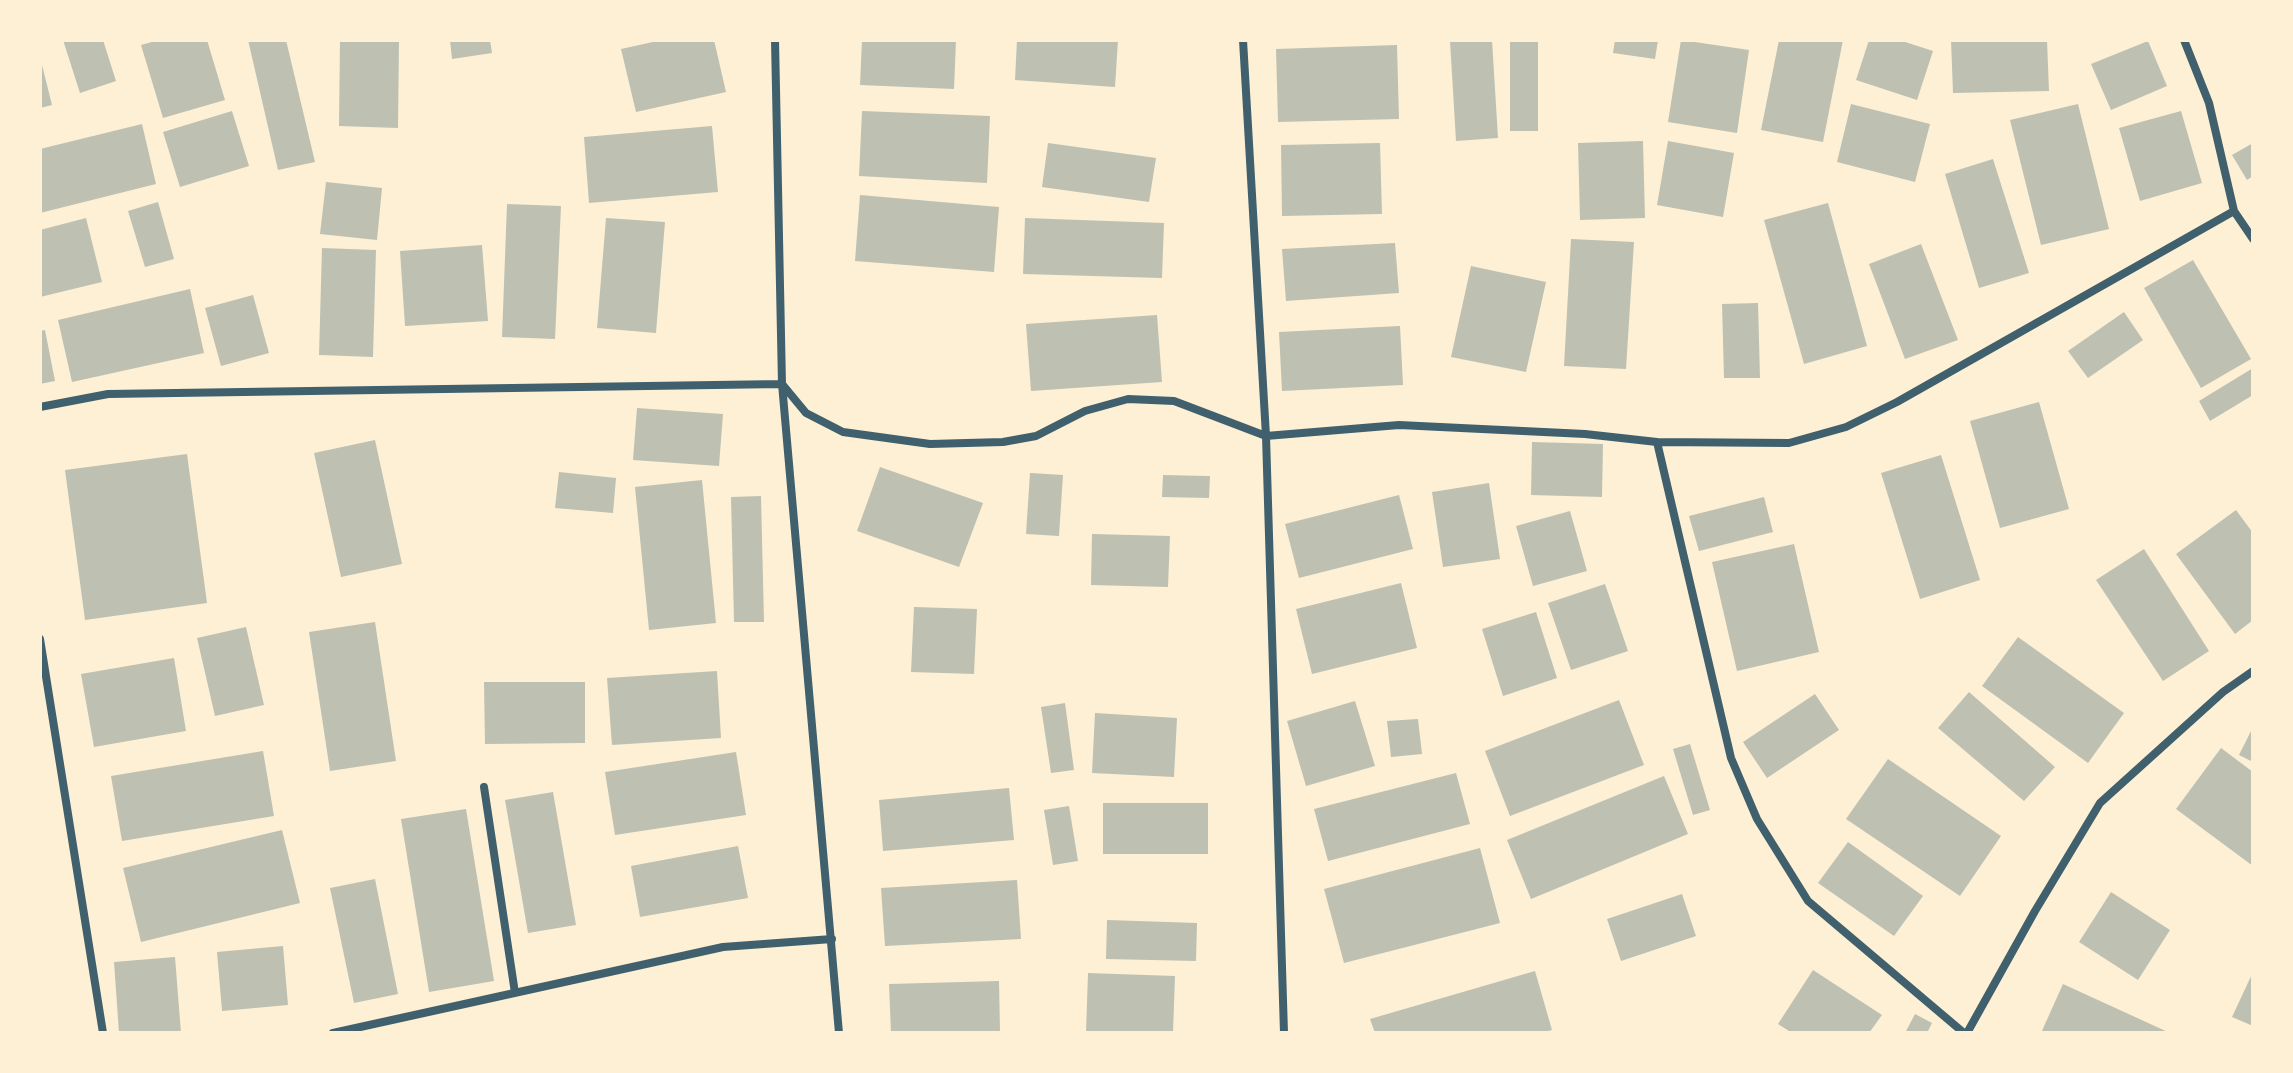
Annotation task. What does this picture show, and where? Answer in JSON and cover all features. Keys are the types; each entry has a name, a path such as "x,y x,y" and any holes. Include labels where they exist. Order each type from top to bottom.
{"street":[{"path":"775,40 782,384 839,1033"},
{"path":"1243,40 1266,436 1284,1033"},
{"path":"2184,40 2209,103 2234,211 2253,239"},
{"path":"782,384 806,413 843,432 930,444 1003,442 1036,436 1085,411 1128,399 1174,401 1266,436 1399,425 1585,434 1657,442 1789,443 1846,427 1897,402 2234,211"},
{"path":"40,407 108,394 782,384"},
{"path":"1657,442 1731,758 1757,819 1808,901 1966,1033 2100,803 2223,692 2253,671"},
{"path":"40,639 103,1033"},
{"path":"484,787 515,993"},
{"path":"333,1033 723,947 832,939"}],"building":[{"path":"63,40 103,40 116,81 80,93"},
{"path":"159,40 207,40 225,100 163,118 141,45"},
{"path":"248,40 286,40 315,162 278,170"},
{"path":"340,40 399,40 398,128 339,126"},
{"path":"450,40 490,40 492,53 452,59"},
{"path":"662,40 714,40 726,92 636,112 621,49"},
{"path":"862,40 956,40 954,89 860,85"},
{"path":"1017,40 1118,40 1115,87 1015,80"},
{"path":"1492,40 1498,138 1456,141 1450,41"},
{"path":"1510,40 1538,40 1538,131 1510,131"},
{"path":"1615,40 1658,40 1655,59 1613,53"},
{"path":"1681,40 1749,50 1737,133 1668,122"},
{"path":"1779,40 1843,40 1823,142 1761,130"},
{"path":"1869,40 1899,40 1933,51 1917,100 1856,80"},
{"path":"1951,40 2047,40 2049,91 1953,93"},
{"path":"2148,41 2167,86 2111,110 2091,64"},
{"path":"1397,45 1399,119 1278,122 1276,49"},
{"path":"40,57 52,105 40,108"},
{"path":"1851,104 1930,124 1915,182 1837,162"},
{"path":"2078,104 2109,229 2041,245 2010,120"},
{"path":"232,111 249,166 180,187 163,132"},
{"path":"862,111 990,116 987,183 859,176"},
{"path":"2181,111 2202,183 2140,201 2119,128"},
{"path":"142,124 156,184 40,213 40,149"},
{"path":"712,126 718,192 589,203 584,137"},
{"path":"1643,141 1645,218 1580,220 1578,143"},
{"path":"1668,141 1734,153 1723,217 1657,205"},
{"path":"1048,143 1156,158 1149,202 1042,187"},
{"path":"1380,143 1382,214 1282,216 1281,145"},
{"path":"2253,143 2253,176 2247,180 2232,155"},
{"path":"1993,159 2029,273 1979,288 1945,174"},
{"path":"326,182 382,188 377,240 320,234"},
{"path":"860,195 999,207 994,272 855,261"},
{"path":"158,202 174,259 145,267 128,211"},
{"path":"1828,203 1867,346 1804,364 1764,220"},
{"path":"507,204 561,206 555,339 502,337"},
{"path":"86,218 102,282 40,297 40,230"},
{"path":"606,218 665,222 656,333 597,328"},
{"path":"1025,218 1164,223 1162,278 1023,274"},
{"path":"1571,239 1634,242 1626,369 1564,366"},
{"path":"1395,243 1399,293 1286,301 1282,249"},
{"path":"1921,244 1958,340 1905,359 1869,264"},
{"path":"482,245 488,321 405,326 400,251"},
{"path":"322,248 376,250 373,357 319,355"},
{"path":"2193,260 2251,359 2201,388 2144,288"},
{"path":"1471,266 1546,282 1526,372 1451,357"},
{"path":"190,289 204,353 72,382 58,320"},
{"path":"253,295 269,353 221,366 205,308"},
{"path":"1758,303 1760,378 1724,378 1722,304"},
{"path":"2124,312 2143,340 2088,378 2068,351"},
{"path":"1157,315 1162,382 1031,391 1026,324"},
{"path":"1400,326 1403,385 1282,391 1279,332"},
{"path":"45,330 55,381 40,384 40,331"},
{"path":"2253,368 2253,395 2210,421 2199,401"},
{"path":"2039,402 2069,509 2000,528 1970,421"},
{"path":"637,408 723,414 719,466 633,460"},
{"path":"375,440 402,564 341,577 314,453"},
{"path":"1532,442 1603,444 1602,497 1531,495"},
{"path":"187,454 207,603 85,620 65,470"},
{"path":"1941,455 1980,580 1920,599 1881,473"},
{"path":"880,467 983,503 959,567 857,531"},
{"path":"559,472 616,478 613,513 555,508"},
{"path":"1030,473 1063,475 1059,536 1026,534"},
{"path":"1163,475 1210,476 1209,498 1162,497"},
{"path":"702,480 716,623 649,630 635,487"},
{"path":"1489,483 1500,559 1443,567 1432,492"},
{"path":"1399,495 1413,549 1299,578 1285,524"},
{"path":"761,496 764,622 734,622 731,497"},
{"path":"1764,497 1773,532 1699,551 1689,516"},
{"path":"2236,510 2253,533 2253,620 2235,634 2176,554"},
{"path":"1570,511 1587,571 1533,586 1516,526"},
{"path":"1092,534 1170,536 1168,587 1091,585"},
{"path":"1794,544 1819,652 1737,671 1712,562"},
{"path":"2144,549 2209,651 2163,681 2096,580"},
{"path":"1401,583 1417,648 1312,674 1296,609"},
{"path":"1605,584 1628,651 1571,670 1548,603"},
{"path":"914,607 977,609 974,674 911,672"},
{"path":"1536,612 1557,678 1503,696 1482,629"},
{"path":"375,622 396,761 330,771 309,632"},
{"path":"246,627 264,705 215,716 197,638"},
{"path":"2018,637 2124,713 2088,763 1982,686"},
{"path":"174,658 186,731 94,747 81,674"},
{"path":"717,671 721,738 612,745 607,678"},
{"path":"484,682 585,682 585,743 485,744"},
{"path":"1969,692 2055,767 2024,801 1938,728"},
{"path":"1815,694 1839,730 1767,778 1743,742"},
{"path":"1619,700 1644,765 1510,816 1485,751"},
{"path":"1355,701 1375,766 1306,786 1287,721"},
{"path":"1065,703 1074,770 1051,773 1041,707"},
{"path":"1095,713 1177,718 1174,777 1092,773"},
{"path":"1418,719 1422,754 1391,757 1387,721"},
{"path":"2253,727 2253,762 2239,755"},
{"path":"1690,744 1710,810 1693,815 1673,749"},
{"path":"2221,748 2253,772 2253,866 2176,809"},
{"path":"263,751 274,816 122,841 111,776"},
{"path":"736,752 746,815 615,835 605,772"},
{"path":"1888,759 2001,836 1960,896 1846,819"},
{"path":"1456,773 1470,824 1328,861 1314,809"},
{"path":"1664,776 1688,834 1531,899 1507,840"},
{"path":"1009,788 1014,840 883,851 879,800"},
{"path":"553,792 576,925 528,933 505,800"},
{"path":"1103,803 1208,803 1208,854 1103,854"},
{"path":"1069,806 1078,861 1053,865 1044,810"},
{"path":"466,809 494,981 429,992 401,819"},
{"path":"282,830 300,903 141,942 123,868"},
{"path":"1848,842 1923,896 1894,936 1818,883"},
{"path":"738,846 748,898 640,917 631,866"},
{"path":"1480,848 1500,923 1344,963 1324,889"},
{"path":"375,879 398,994 354,1003 330,888"},
{"path":"1017,880 1021,939 885,946 881,888"},
{"path":"2111,892 2170,930 2138,980 2079,942"},
{"path":"1682,894 1696,936 1621,961 1607,919"},
{"path":"1107,920 1197,923 1196,961 1106,959"},
{"path":"283,946 288,1005 222,1011 217,952"},
{"path":"175,957 181,1033 119,1033 114,962"},
{"path":"1813,970 1882,1015 1869,1033 1792,1033 1778,1024"},
{"path":"1535,971 1552,1030 1541,1033 1375,1033 1370,1019"},
{"path":"2253,972 2253,1026 2232,1017"},
{"path":"1088,973 1175,976 1173,1033 1086,1033"},
{"path":"999,981 1000,1032 891,1033 889,984"},
{"path":"2063,984 2170,1033 2041,1033"},
{"path":"1915,1014 1932,1023 1927,1033 1905,1033"}]}
